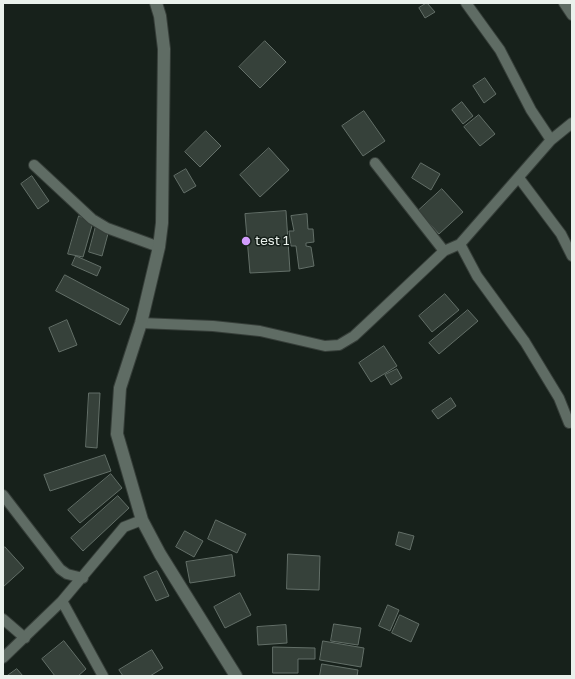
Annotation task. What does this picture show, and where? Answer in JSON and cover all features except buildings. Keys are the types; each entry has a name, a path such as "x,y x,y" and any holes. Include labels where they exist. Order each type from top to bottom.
{"street":[{"path":"156,3 160,16 164,49 162,223 159,247 141,323 120,388 117,434 142,520 160,554 236,676"},
{"path":"466,3 500,50 531,110 551,140"},
{"path":"564,3 572,15"},
{"path":"141,323 205,326 260,331 325,346 339,345 354,336 444,251 460,244 551,140 572,123"},
{"path":"375,163 444,251"},
{"path":"34,165 92,219 107,228 159,247"},
{"path":"519,178 561,234 572,256"},
{"path":"460,244 477,276 525,342 559,398 569,423"},
{"path":"3,495 60,569 68,574 82,578"},
{"path":"3,658 62,601 124,527 142,520"},
{"path":"62,601 103,676"},
{"path":"3,619 25,638"}],"place":[{"name":"test 1","path":"246,241"}]}
